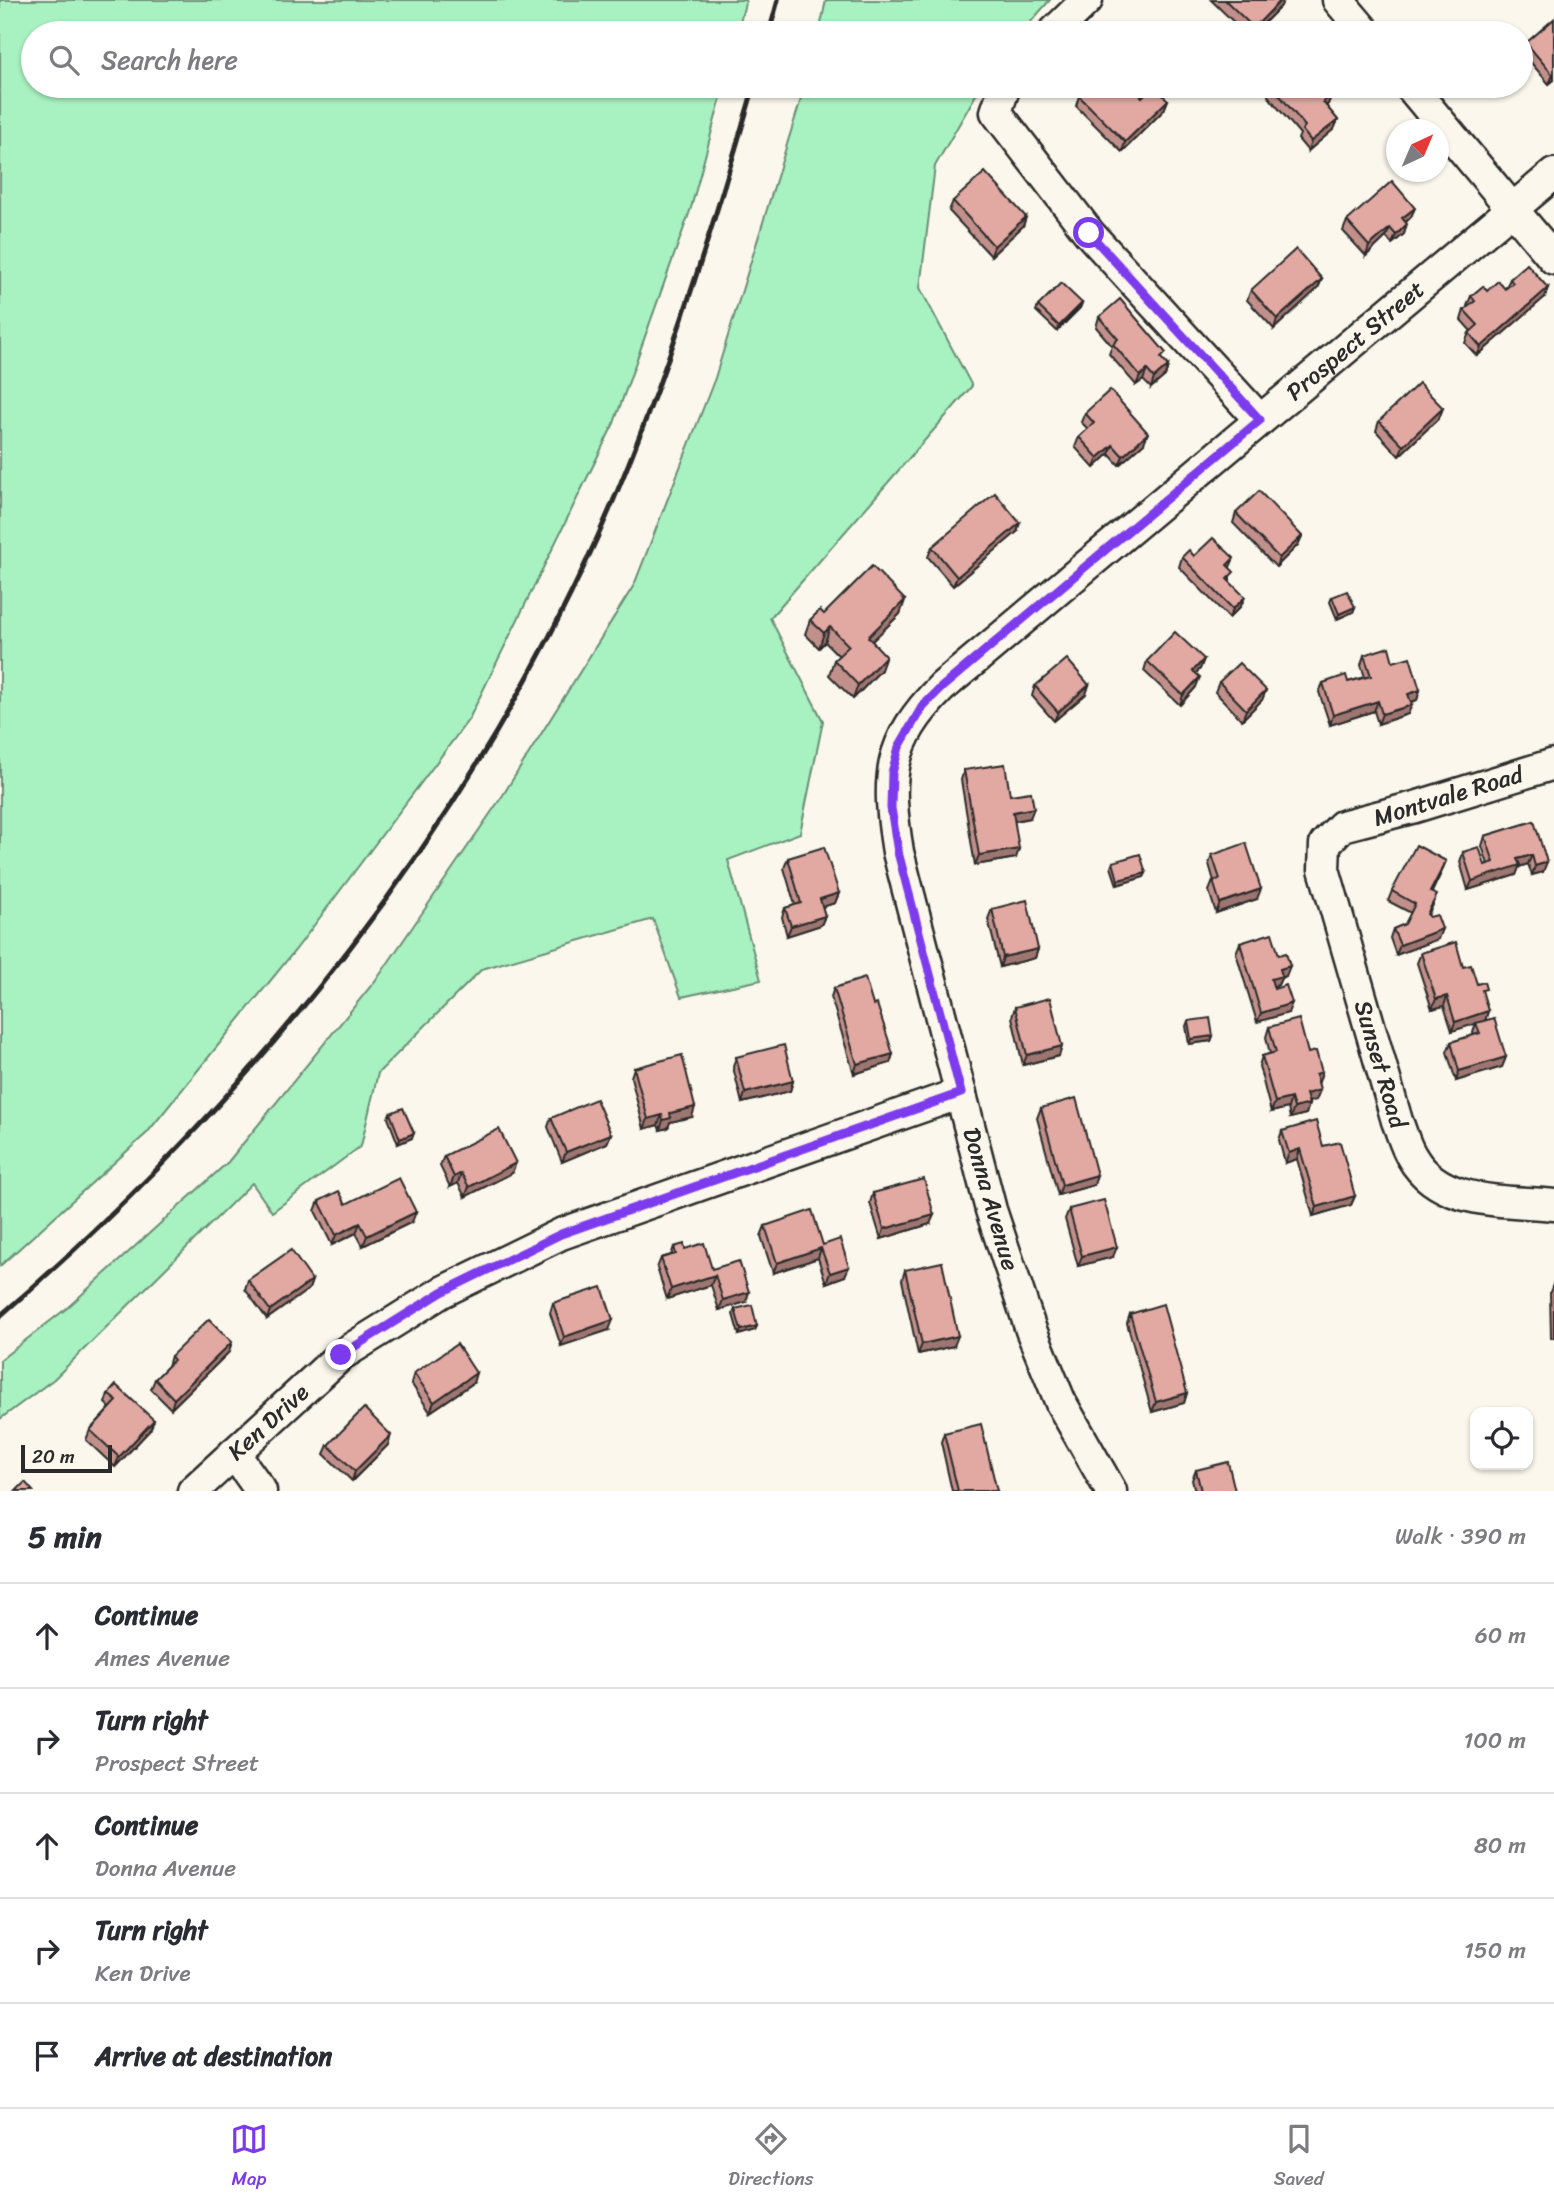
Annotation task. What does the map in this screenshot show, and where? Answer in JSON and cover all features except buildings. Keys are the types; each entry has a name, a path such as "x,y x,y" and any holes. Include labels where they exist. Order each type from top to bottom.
{"street":[{"path":"1065,21 1087,0"},
{"path":"1338,0 1356,21"},
{"path":"1420,98 1554,259"},
{"path":"1001,99 1089,233 1260,420"},
{"name":"Prospect Street","path":"906,730 942,687 1554,174"},
{"name":"Donna Avenue","path":"906,730 892,773 891,808 898,852 991,1210 1043,1366 1111,1491"},
{"name":"Montvale Road","path":"1342,826 1415,807 1554,764"},
{"name":"Sunset Road","path":"1342,826 1325,844 1324,869 1383,1063 1397,1121 1412,1157 1428,1176 1463,1197 1554,1205"},
{"name":"Ken Drive","path":"192,1491 341,1355 442,1292 549,1239 961,1093"},
{"path":"234,1452 261,1491"}],"green space":[{"path":"0,0 746,0 740,21 21,21 21,98 721,98 691,208 614,423 469,719 297,948 147,1133 0,1266"},
{"path":"826,0 1050,0 1032,21 822,21"},
{"path":"801,98 974,98 935,166 920,288 972,386 770,618 823,721 800,833 728,860 761,980 681,997 653,919 482,969 378,1073 361,1146 272,1212 252,1183 54,1379 0,1419 0,1360 67,1308 228,1162 379,976 503,795 634,585 715,378"}],"railway":[{"path":"772,21 778,0"},
{"path":"0,1316 94,1231 184,1141 270,1047 350,948 424,845 493,737 555,626 609,511 651,407 688,301 750,98"}],"route":[{"path":"341,1355 442,1292 561,1234 961,1093 898,852 891,808 892,773 906,730 922,707 942,687 1260,420 1089,233"}]}
